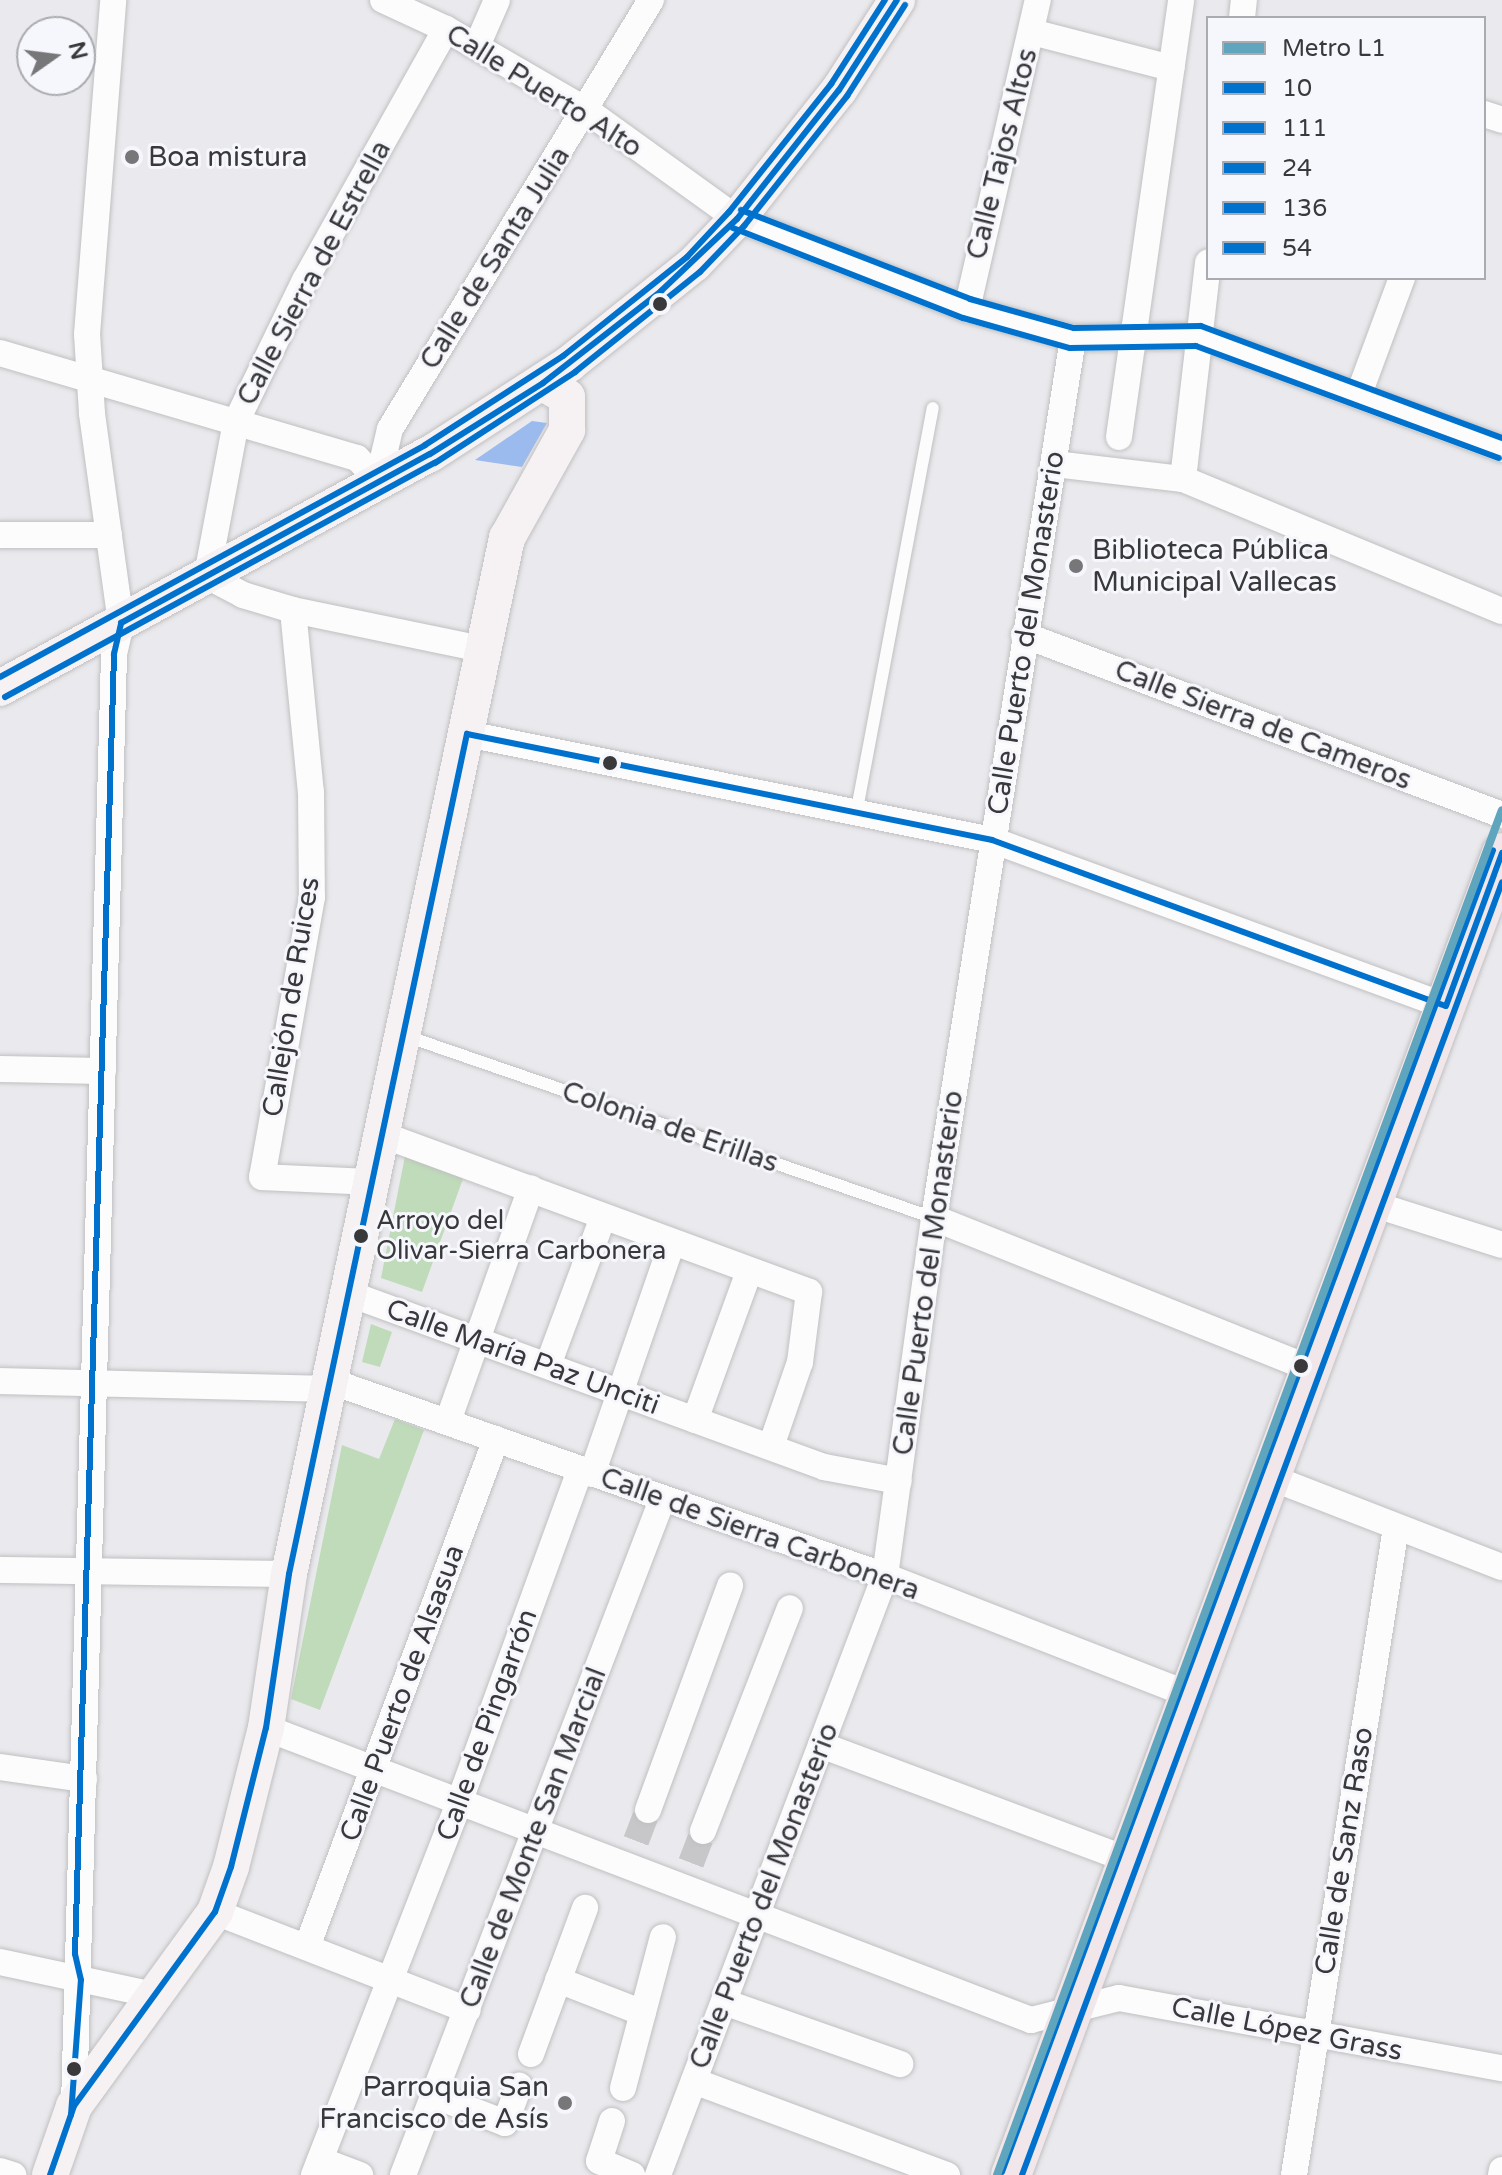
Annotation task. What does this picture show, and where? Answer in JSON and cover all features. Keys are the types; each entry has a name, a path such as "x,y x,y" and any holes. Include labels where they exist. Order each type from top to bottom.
{"main road":[{"path":"1011,2175 1267,1476 1500,866"}],"street":[{"path":"74,2106 71,2068 81,1980 75,1954 84,1779 114,654 121,623 89,376 87,334 113,0"},
{"name":"Calle Puerto Alto","path":"383,0 417,7 446,29 586,110 737,219 967,309 1073,338 1135,334 1198,336 1502,449"},
{"path":"477,46 497,0"},
{"name":"Calle de Santa Julia","path":"378,480 390,429 651,0"},
{"path":"0,688 430,454 543,383 694,264 737,219 839,90 897,0"},
{"name":"Calle Tajos Altos","path":"967,309 1038,0"},
{"path":"1119,437 1181,0"},
{"name":"Calle Sierra de Estrella","path":"207,576 236,422 305,280 446,29"},
{"path":"1032,32 1171,68"},
{"path":"1183,479 1206,277"},
{"path":"1359,394 1401,280"},
{"name":"Calle Puerto del Monasterio","path":"658,2175 885,1576 934,1218 1073,338"},
{"path":"0,353 89,376 357,458 378,480"},
{"path":"50,2175 74,2106 215,1912 266,1728 289,1574 406,1036 482,649 507,538 567,430 567,397 543,383"},
{"path":"1055,464 1183,479 1502,611"},
{"path":"0,535 109,535"},
{"path":"207,576 293,610 482,649"},
{"name":"Callejón de Ruices","path":"293,610 311,792 312,897 262,1177 373,1182"},
{"name":"Calle Sierra de Cameros","path":"1024,635 1502,815"},
{"path":"467,734 857,809 992,840 1446,1006"},
{"path":"0,1069 103,1071"},
{"path":"383,1135 809,1292 800,1362 771,1446"},
{"path":"448,1421 531,1188"},
{"path":"1373,1204 1502,1245"},
{"path":"548,1365 603,1217"},
{"path":"934,1218 1309,1368"},
{"name":"Calle de Pingarrón","path":"317,2168 392,1980 672,1243"},
{"name":"Calle María Paz Unciti","path":"695,1420 749,1272"},
{"name":"Calle María Paz Unciti","path":"350,1294 478,1338 824,1467 899,1481"},
{"name":"Calle de Sierra Carbonera","path":"0,1381 329,1385 448,1421 662,1500 885,1576 1187,1694"},
{"name":"Calle Puerto de Alsasua","path":"307,1947 496,1439"},
{"path":"1267,1476 1502,1567"},
{"name":"Calle de Monte San Marcial","path":"403,2175 662,1500"},
{"name":"Calle de Sanz Raso","path":"1294,2175 1396,1527"},
{"path":"0,1570 289,1574"},
{"path":"648,1810 730,1586"},
{"path":"703,1831 790,1608"},
{"name":"Calle López Grass","path":"266,1728 535,1829 632,1853 687,1874 757,1914 1031,2020 1119,1998 1502,2068"},
{"path":"821,1745 1126,1859"},
{"path":"0,1767 84,1779"},
{"path":"531,2054 585,1908"},
{"path":"215,1912 468,2010"},
{"path":"623,2088 663,1937"},
{"path":"0,1962 154,1995"},
{"path":"558,1980 643,2013"},
{"path":"724,2002 900,2064"},
{"path":"694,2081 947,2175"},
{"path":"433,2095 505,2123 519,2086"},
{"path":"612,2121 599,2161 632,2175"},
{"path":"317,2168 360,2175"},
{"path":"0,2171 13,2175"}],"lane":[{"path":"857,809 933,408"},
{"name":"Colonia de Erillas","path":"406,1036 934,1218"}],"green space":[{"path":"405,1156 464,1176 422,1292 381,1278"},
{"path":"371,1324 392,1332 380,1367 362,1362"},
{"path":"395,1419 424,1430 320,1710 291,1699 342,1445 379,1459"}],"water":[{"path":"532,421 547,423 522,467 475,460"}],"tunnel":[{"path":"636,1841 648,1810"},
{"path":"691,1863 703,1831"}],"metro line":[{"name":"L1","path":"997,2175 1502,810"}],"transit line":[{"name":"24","path":"0,677 425,445 563,356 687,257 729,212 831,84 885,0"},
{"name":"10","path":"71,2115 81,1980 75,1954 114,654 121,623 430,454 543,383 661,291 737,219 839,90 897,0"},
{"name":"111","path":"5,697 435,463 575,372 700,272 744,226 847,96 905,5"},
{"name":"24","path":"741,210 970,299 1074,328 1201,326 1502,438"},
{"name":"111","path":"733,228 963,318 1070,348 1196,346 1499,458"},
{"name":"10","path":"50,2175 74,2106 215,1912 231,1867 266,1728 289,1574 467,734 992,840 1446,1006 1502,853"},
{"name":"54","path":"1002,2172 1493,850"},
{"name":"136","path":"1022,2175 1502,882"}],"place":[{"name":"Boa mistura","path":"132,157"},
{"name":"Biblioteca Pública Municipal Vallecas","path":"1076,566"},
{"name":"Arroyo del Olivar-Sierra Carbonera","path":"361,1236"},
{"name":"Parroquia San Francisco de Asís","path":"565,2103"}]}
